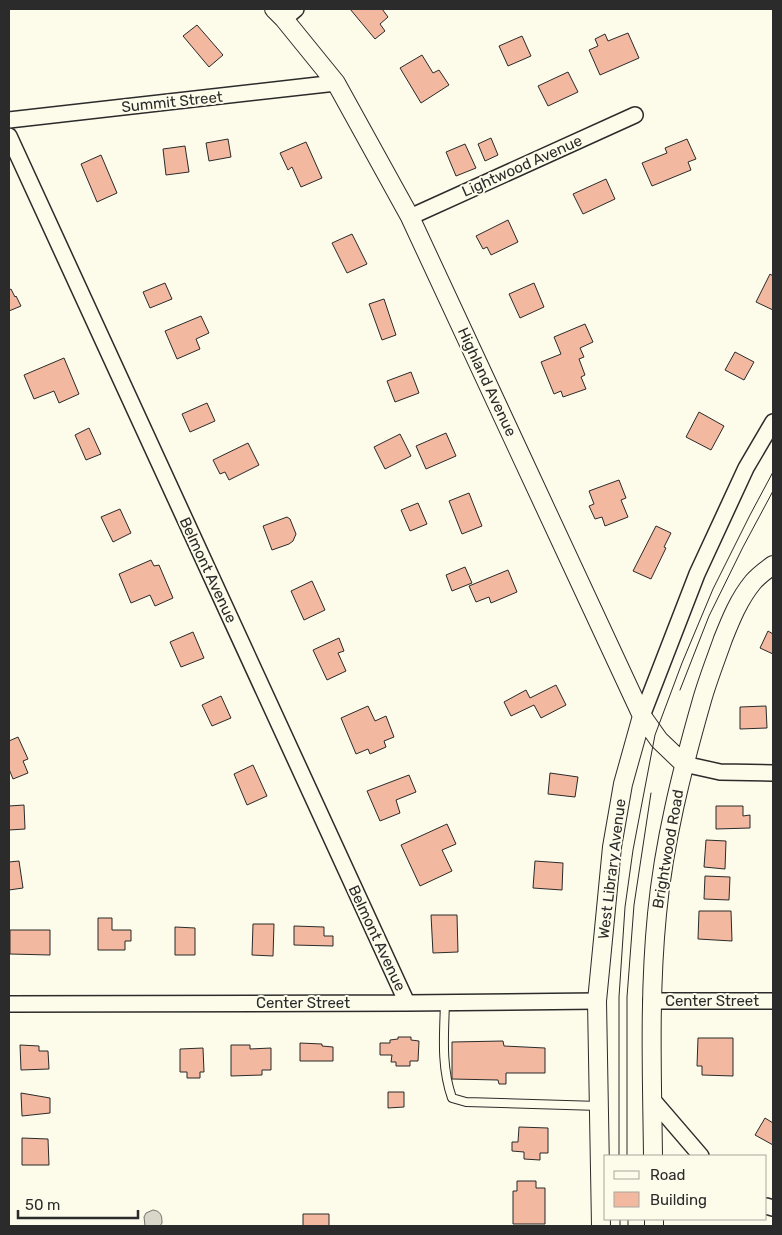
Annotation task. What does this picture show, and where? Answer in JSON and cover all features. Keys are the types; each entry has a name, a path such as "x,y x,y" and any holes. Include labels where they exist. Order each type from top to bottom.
{"street":[{"name":"Highland Avenue","path":"285,12 336,83 410,216 642,716 659,740 684,764"},
{"name":"Summit Street","path":"9,120 336,83"},
{"name":"Lightwood Avenue","path":"410,216 635,115"},
{"name":"Belmont Avenue","path":"9,136 407,1003"},
{"name":"West Library Avenue","path":"600,1226 597,1001 612,847 624,784 642,716 697,574 746,468 773,422"},
{"name":"Brightwood Road","path":"653,1155 651,1002 656,914 664,858 684,764 709,677 733,615 742,598 753,582 773,565"},
{"path":"684,764 720,772 773,773"},
{"name":"Center Street","path":"9,1004 597,1001"},
{"name":"Center Street","path":"651,1002 773,1001"},
{"path":"652,1099 700,1155"}],"lane":[{"path":"445,1003 444,1068 452,1098 466,1102 599,1106"}],"shaded area":[{"path":"153,1210 158,1211 162,1218 162,1223 160,1226 145,1226 144,1217 146,1213"}],"building":[{"path":"350,9 382,9 388,17 380,24 385,31 375,39"},
{"path":"197,25 223,55 209,67 183,36"},
{"path":"628,33 639,58 600,75 589,50 598,46 595,39 605,34 608,41"},
{"path":"522,36 531,56 508,66 499,46"},
{"path":"422,55 433,73 439,70 449,85 421,103 400,68"},
{"path":"568,72 578,92 548,106 538,86"},
{"path":"491,138 498,155 485,161 478,144"},
{"path":"228,139 231,157 209,161 206,143"},
{"path":"687,139 696,159 688,162 691,170 652,186 642,163 667,153 665,148"},
{"path":"306,142 322,178 301,187 292,167 288,170 280,153"},
{"path":"465,144 476,168 456,176 446,152"},
{"path":"185,146 189,172 166,175 163,149"},
{"path":"101,155 117,193 97,202 81,164"},
{"path":"606,179 615,199 583,214 573,194"},
{"path":"508,220 518,242 491,255 487,247 483,249 476,236"},
{"path":"352,234 367,264 347,273 332,243"},
{"path":"770,274 773,276 773,310 756,302"},
{"path":"165,283 172,299 150,308 143,292"},
{"path":"534,283 544,307 520,318 509,294"},
{"path":"11,289 21,306 9,311 9,290"},
{"path":"384,299 396,335 382,340 369,304"},
{"path":"201,316 209,333 196,339 200,349 177,359 165,331"},
{"path":"585,324 593,342 580,348 584,357 579,359 585,375 581,377 586,389 563,397 561,391 554,394 541,362 561,354 554,337"},
{"path":"735,352 754,362 744,380 725,370"},
{"path":"64,358 79,394 59,403 54,391 34,399 24,375"},
{"path":"411,372 419,393 395,402 387,381"},
{"path":"207,403 215,421 190,432 182,414"},
{"path":"699,412 724,426 711,450 686,437"},
{"path":"89,428 101,454 86,460 75,435"},
{"path":"446,433 456,456 426,469 416,446"},
{"path":"400,434 411,456 385,469 374,447"},
{"path":"248,443 259,465 229,480 225,472 220,474 213,460"},
{"path":"619,480 626,498 621,500 628,517 605,526 602,517 595,519 589,506 594,504 589,491"},
{"path":"469,493 482,526 462,534 449,501"},
{"path":"418,503 427,524 410,531 401,510"},
{"path":"120,509 131,533 113,542 101,517"},
{"path":"287,517 290,519 296,534 293,541 272,550 263,526"},
{"path":"656,526 671,533 651,579 633,571"},
{"path":"151,560 154,566 159,565 173,598 155,606 150,595 131,603 119,574"},
{"path":"465,567 472,583 452,591 446,575"},
{"path":"508,570 517,592 491,603 489,597 476,602 469,586"},
{"path":"312,581 325,610 304,620 291,591"},
{"path":"768,631 773,634 773,654 760,648"},
{"path":"193,632 204,658 181,667 170,642"},
{"path":"339,638 344,651 338,653 346,671 327,680 313,650"},
{"path":"556,685 566,705 541,718 534,705 511,716 504,702 526,690 530,698"},
{"path":"221,696 231,718 212,726 202,705"},
{"path":"368,706 375,721 386,716 394,737 384,741 386,747 370,754 368,749 356,754 341,718"},
{"path":"766,706 767,728 740,729 740,707"},
{"path":"18,737 28,759 23,761 28,773 13,779 9,769 9,741"},
{"path":"253,765 267,796 247,805 234,774"},
{"path":"550,773 578,777 575,797 548,794"},
{"path":"409,775 416,792 396,800 400,813 380,821 367,791"},
{"path":"24,805 25,829 9,830 9,806"},
{"path":"716,806 743,806 743,816 750,815 750,828 716,829"},
{"path":"447,824 456,844 442,850 452,871 420,886 401,845"},
{"path":"706,840 726,841 725,869 704,867"},
{"path":"19,861 23,888 9,890 9,862"},
{"path":"535,861 563,863 562,890 533,888"},
{"path":"705,876 730,877 729,900 704,899"},
{"path":"699,911 731,911 732,941 698,939"},
{"path":"431,915 457,915 458,952 433,953"},
{"path":"98,918 112,918 112,930 131,930 131,941 125,941 125,950 98,950"},
{"path":"253,924 274,924 273,956 252,955"},
{"path":"294,926 324,927 324,936 333,936 333,946 294,945"},
{"path":"175,927 195,928 195,955 175,955"},
{"path":"10,930 50,930 50,955 10,954"},
{"path":"398,1037 411,1037 411,1040 419,1041 418,1061 410,1061 410,1066 396,1066 396,1062 391,1062 392,1055 380,1055 380,1043 390,1043 390,1040 398,1039"},
{"path":"698,1038 733,1038 733,1076 702,1075 702,1066 697,1066"},
{"path":"503,1041 504,1046 545,1048 545,1073 506,1073 506,1084 499,1084 498,1080 452,1079 452,1042"},
{"path":"300,1043 322,1044 322,1046 333,1047 333,1061 300,1061"},
{"path":"20,1045 39,1046 39,1051 48,1051 49,1069 21,1070"},
{"path":"231,1045 250,1045 250,1049 271,1048 271,1070 262,1070 262,1075 231,1076"},
{"path":"203,1048 204,1072 200,1072 200,1078 187,1078 187,1072 180,1072 180,1049"},
{"path":"388,1092 404,1092 404,1107 388,1108"},
{"path":"21,1093 50,1098 50,1113 22,1116"},
{"path":"765,1118 773,1123 773,1145 755,1135"},
{"path":"519,1127 548,1128 548,1153 540,1153 540,1160 524,1159 524,1152 512,1151 512,1142 518,1142"},
{"path":"22,1138 48,1139 49,1165 22,1165"},
{"path":"517,1181 536,1181 536,1188 545,1188 545,1224 513,1224 513,1191 517,1191"},
{"path":"303,1214 329,1214 329,1226 303,1226"}],"tram line":[{"path":"619,1155 619,997 625,907 633,850 655,735 713,589 773,472"},
{"path":"680,690 709,616 773,491"},
{"path":"627,1155 627,997 634,905 651,793"},
{"path":"620,1220 620,1226"},
{"path":"628,1220 628,1226"}]}
